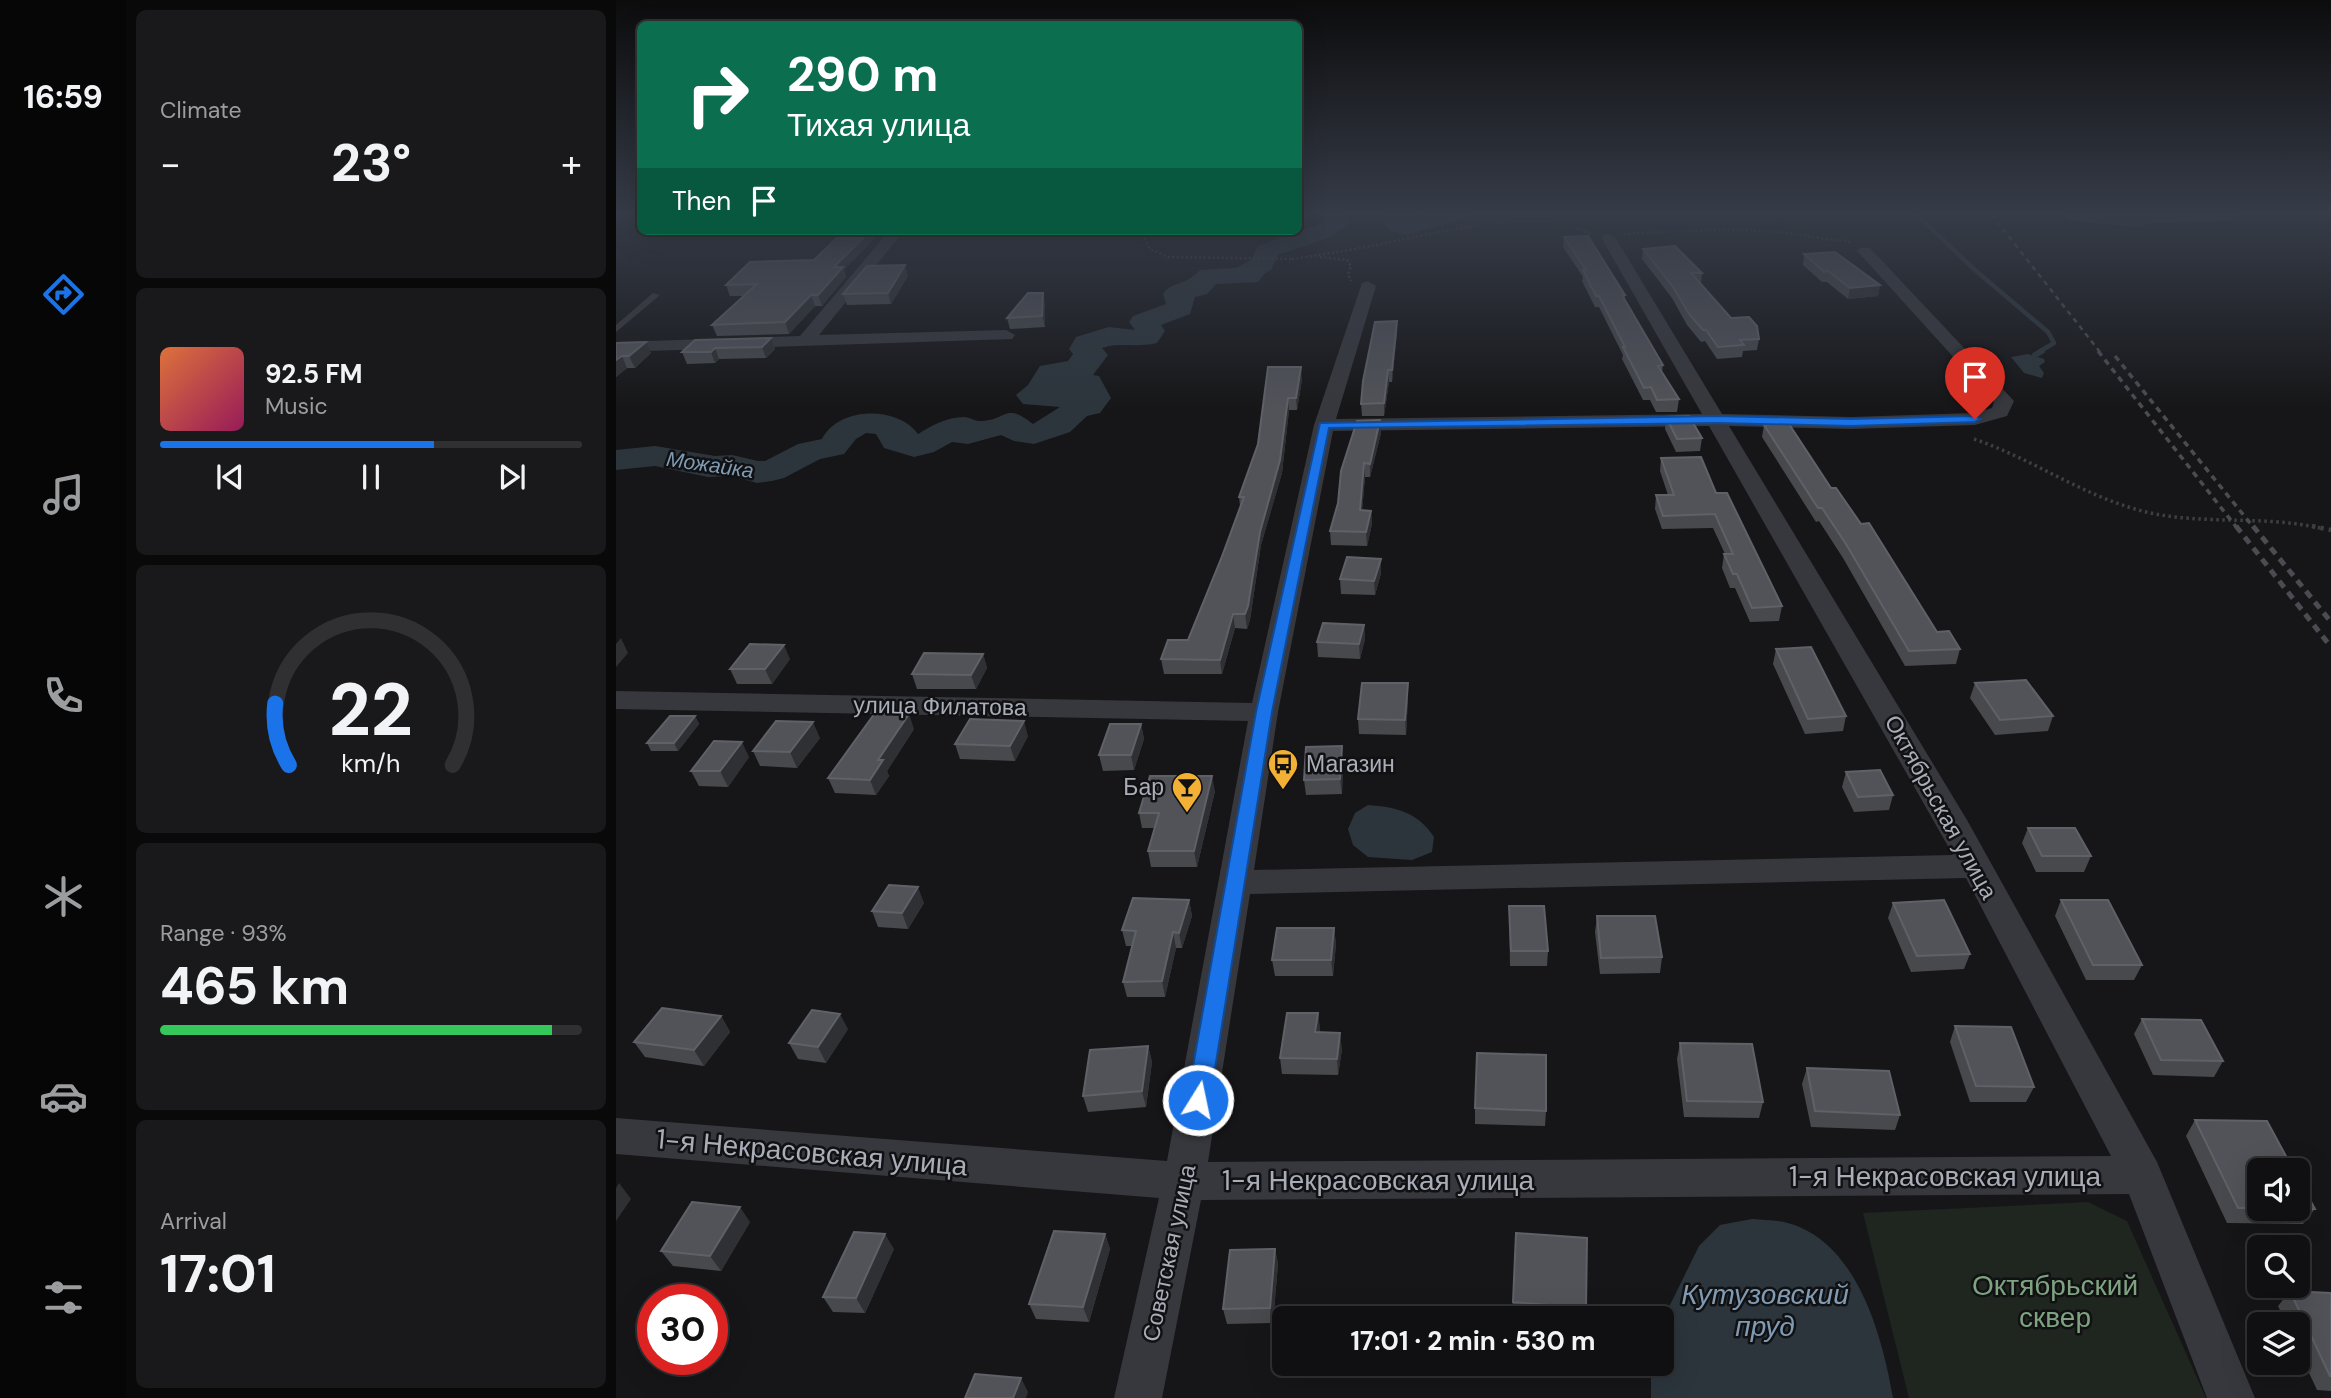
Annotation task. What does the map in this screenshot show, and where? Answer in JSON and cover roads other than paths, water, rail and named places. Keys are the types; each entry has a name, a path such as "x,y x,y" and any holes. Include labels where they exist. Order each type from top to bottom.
{"street":[{"path":"807,339 857,279"},
{"name":"Октябрьская улица","path":"1633,279 1951,820 2142,1175 2231,1398"},
{"path":"1324,425 1718,420 1851,423 1975,419 2000,412 2004,401 1891,279"},
{"name":"Советская улица","path":"1138,1398 1184,1181 1264,712 1324,425 1368,286"},
{"path":"616,347 807,339 1006,335"},
{"name":"улица Филатова","path":"616,700 1264,712"},
{"path":"1236,882 1975,866"},
{"name":"1-я Некрасовская улица","path":"616,1136 1184,1181 2142,1175"}],"lane":[{"path":"616,330 656,295"}],"water":[{"path":"2028,354 2044,359 2045,362 2039,366 2044,373 2042,378 2024,373 2011,357"},
{"path":"1368,805 1397,809 1413,816 1434,837 1432,852 1412,860 1368,857 1353,845 1348,829 1355,813"},
{"name":"Кутузовский пруд","path":"1752,1219 1784,1222 1809,1232 1830,1248 1848,1269 1873,1319 1893,1398 1651,1398 1651,1376 1674,1376 1674,1306 1669,1306 1699,1246 1720,1225"}],"waterway":[{"name":"Можайка","path":"616,460 655,456 680,459 680,462 701,462 708,467 732,465 757,472 772,471 810,451 832,447 837,444 841,434 855,426 868,423 892,426 895,428 891,432 901,434 896,441 914,447 955,428 965,427 961,434 968,434 1013,422 1015,424 1010,427 1017,432 1042,432 1066,420 1074,410 1089,406 1090,400 1095,398 1088,391 1088,383 1076,382 1077,390 1054,399 1034,397 1032,395 1045,388 1043,383 1051,372 1084,368 1086,366 1083,361 1093,355 1084,349 1086,343 1109,336 1136,339 1147,337 1151,331 1143,322 1180,308 1179,299 1182,297 1176,294 1198,288 1206,279"},
{"path":"1986,279 2048,332 2054,343 2039,352"},
{"path":"2035,355 2042,351"}],"railway":[{"path":"2043,279 2100,352"},
{"path":"2098,351 2237,528"},
{"path":"2115,356 2254,528"},
{"path":"2236,526 2331,647"},
{"path":"2253,526 2331,622"}],"place":[{"name":"Магазин","path":"1283,791"},
{"name":"Бар","path":"1187,814"}],"park label":[{"name":"Октябрьский сквер","path":"2055,1301"}]}
